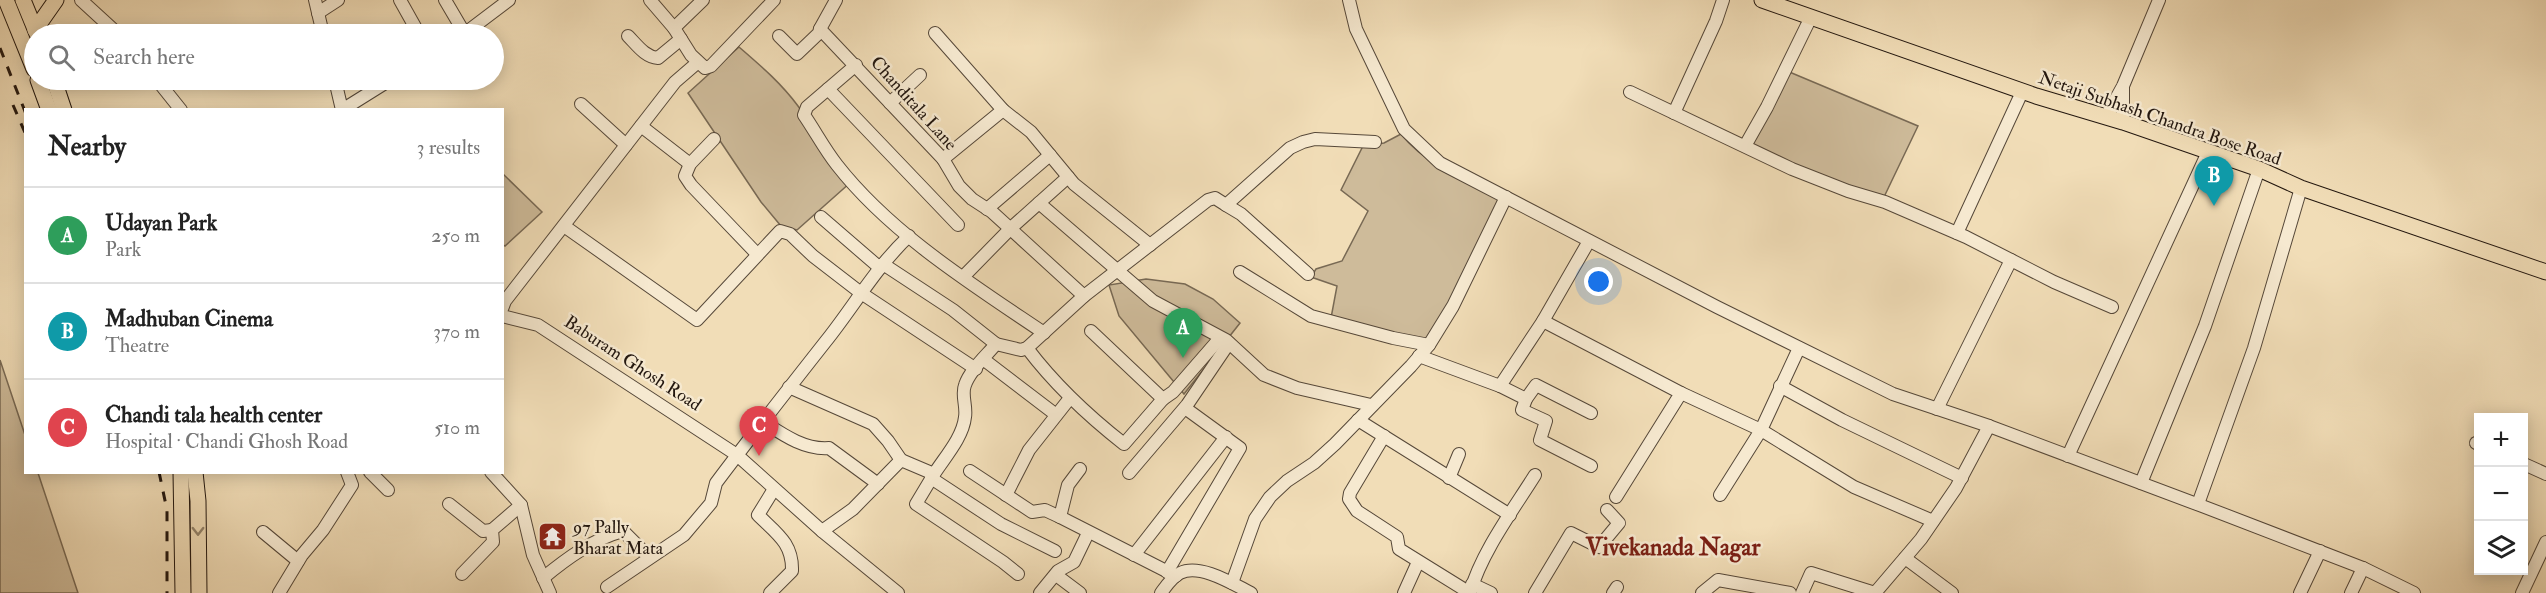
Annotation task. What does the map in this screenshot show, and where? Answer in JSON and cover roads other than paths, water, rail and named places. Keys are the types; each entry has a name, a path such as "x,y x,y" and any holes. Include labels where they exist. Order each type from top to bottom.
{"main road":[{"path":"6,0 24,44"},
{"path":"23,0 33,24"},
{"path":"41,24 56,0"},
{"name":"Netaji Subhash Chandra Bose Road","path":"1762,0 2022,92 2122,122 2259,169 2301,188 2546,272"},
{"path":"42,90 48,108"},
{"path":"57,90 63,108"},
{"path":"181,474 183,593"},
{"path":"195,474 198,501 199,593"}],"street":[{"path":"81,0 107,24"},
{"path":"320,24 316,6 338,0"},
{"path":"400,0 409,24"},
{"path":"446,0 459,24"},
{"path":"477,24 509,0"},
{"path":"650,0 697,63 705,68 711,66 774,0"},
{"path":"628,36 646,55 658,58 703,0"},
{"path":"779,36 797,54 819,33 836,0"},
{"path":"1349,0 1356,28 1404,129 1440,163 1893,394 1989,426 2198,504 2363,568 2414,593"},
{"path":"1674,113 1716,21 1723,0"},
{"path":"2106,117 2123,86 2159,0"},
{"path":"1745,146 1767,107 1811,17"},
{"name":"Chanditala Lane","path":"820,29 943,159 959,186 972,199 1011,228 1084,296"},
{"path":"935,33 1003,110 1031,132 1068,177 1150,245"},
{"path":"504,304 675,82 697,63"},
{"path":"856,65 807,107 804,115 837,165 909,236 1044,333"},
{"path":"890,103 920,75"},
{"path":"2122,122 2123,86"},
{"path":"828,89 958,225"},
{"path":"165,90 179,108"},
{"path":"337,90 342,108"},
{"path":"344,108 367,90"},
{"path":"1630,92 1837,187 1885,202 1957,233 2112,307"},
{"path":"1957,233 2022,92"},
{"path":"581,104 626,145"},
{"path":"943,159 1003,110"},
{"path":"641,126 690,164"},
{"path":"714,139 690,164 685,176 757,254"},
{"path":"1226,205 1290,148 1303,142 1315,139 1375,142"},
{"path":"2068,456 2208,152"},
{"path":"987,209 1050,155"},
{"path":"2141,483 2205,326 2259,169"},
{"path":"963,277 1011,228 1068,177"},
{"path":"2198,504 2253,348 2301,188"},
{"path":"1232,583 1255,519 1270,497 1287,481 1314,463 1359,420 1429,345 1452,306 1506,197"},
{"path":"821,217 881,266 953,310 996,344 1021,350 1027,348 1084,296 1117,270 1208,200 1215,198 1241,214 1308,274"},
{"path":"1039,203 1153,301 1225,340 1264,375 1306,391 1371,405"},
{"path":"564,226 697,320 780,231 790,234 813,256 861,292 980,364 1055,414"},
{"path":"607,587 684,535 711,503 716,483 762,421 827,340 881,266 909,236"},
{"path":"1500,386 1543,321 1588,240"},
{"path":"1937,409 2011,260"},
{"path":"1240,272 1311,316 1429,345"},
{"name":"Baburam Ghosh Road","path":"504,316 538,325 547,330 737,455 822,531 898,593"},
{"path":"1543,321 1681,393 1761,430 1854,487 1933,521"},
{"path":"1091,331 1163,399"},
{"path":"1027,348 1047,375 1070,398 1124,444 1163,399 1173,392 1225,340"},
{"path":"1129,473 1185,408 1225,340"},
{"path":"996,344 966,382 963,393 966,406 962,432 916,504 1018,574"},
{"path":"1720,495 1761,430 1799,348"},
{"path":"1419,356 1500,386 1526,399"},
{"path":"1591,413 1536,385 1526,399 1522,410 1546,421 1540,440 1591,466"},
{"path":"1780,386 1842,420 1962,478"},
{"path":"789,387 873,424 901,460 932,476 1000,524 1054,551"},
{"path":"1616,497 1681,393"},
{"path":"1006,495 1029,450 1055,414 1070,398"},
{"path":"1161,593 1240,448 1185,408"},
{"path":"1359,420 1510,515"},
{"path":"762,421 800,443 820,449 829,448 878,483"},
{"path":"1802,593 1811,573 1875,593 1933,521 1962,478 1989,426"},
{"path":"1384,436 1350,493 1349,499 1357,511 1397,537 1399,549 1418,562 1471,590 1491,593"},
{"path":"1134,555 1226,437"},
{"path":"1449,478 1459,454"},
{"path":"822,531 854,509 901,460"},
{"path":"2528,466 2546,474"},
{"path":"1060,517 1068,485 1080,469"},
{"path":"970,471 1032,512 1045,510 1172,574 1205,572 1251,593"},
{"path":"279,593 298,561 323,530 352,485 348,474"},
{"path":"372,474 388,490"},
{"path":"493,474 521,505 533,555 550,593"},
{"path":"1471,590 1510,515 1535,475"},
{"path":"770,593 792,571 792,556 783,540 758,515 774,489"},
{"path":"449,504 483,531 492,530 521,505"},
{"path":"1535,593 1570,533 1599,547 1618,523 1607,510"},
{"path":"462,573 494,542 492,530"},
{"path":"543,579 563,562 591,545 623,531 649,557"},
{"path":"263,532 298,561"},
{"path":"1040,593 1056,575 1074,562 1088,533"},
{"path":"2522,593 2546,542"},
{"path":"2300,593 2320,551"},
{"path":"1905,558 1952,593"},
{"path":"1404,593 1418,562"},
{"path":"2351,593 2363,568"},
{"path":"1056,575 1080,593"},
{"path":"1702,593 1718,580 1790,593"}],"railway":[{"path":"0,48 24,109"},
{"path":"13,105 24,130"},
{"path":"159,474 167,510 167,593"}],"place":[{"name":"Madhuban Cinema","path":"2214,206"},
{"name":"Udayan Park","path":"1183,358"},
{"name":"Chandi tala health center","path":"759,456"},
{"name":"97 Pally Bharat Mata","path":"552,537"}],"district":[{"name":"Vivekanada Nagar","path":"1673,547"}]}
